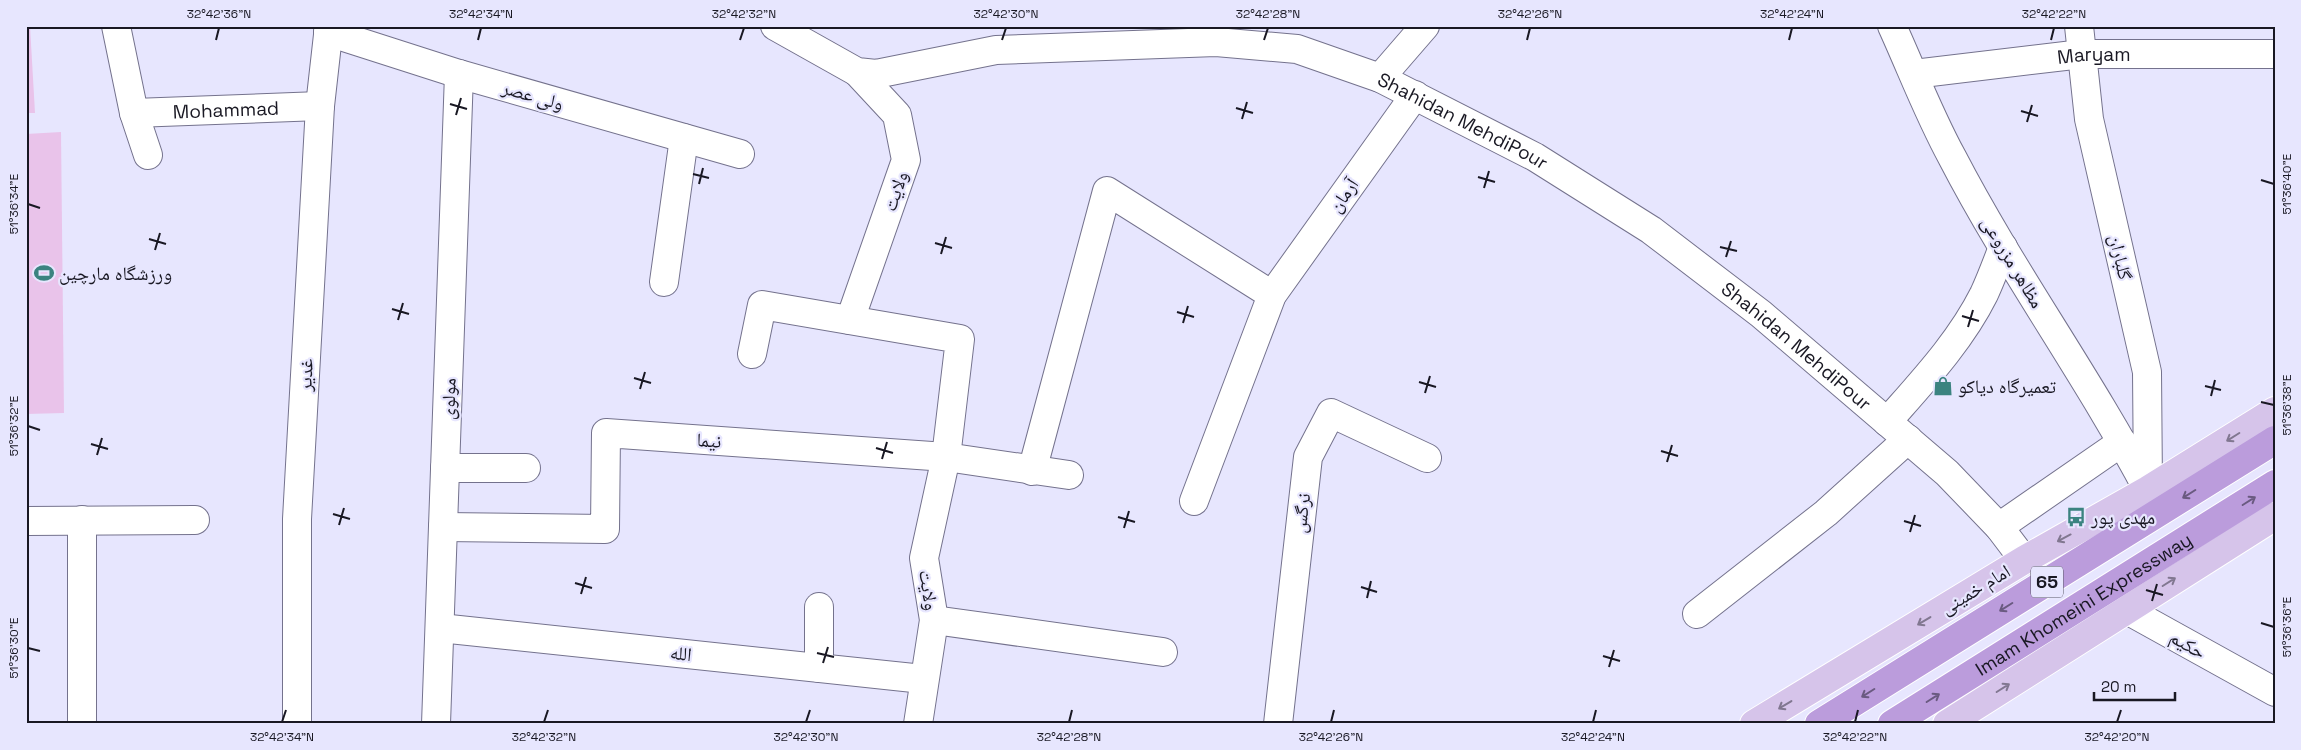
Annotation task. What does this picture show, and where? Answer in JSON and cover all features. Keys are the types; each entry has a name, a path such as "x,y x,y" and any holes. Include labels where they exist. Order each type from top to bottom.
{"highway":[{"name":"Imam Khomeini Expressway","path":"1819,724 2275,440"},
{"name":"Imam Khomeini Expressway","path":"1892,724 2275,484"}],"main road":[{"name":"امام خمینی","path":"1754,724 2024,560 2148,490 2275,411"},
{"path":"1947,724 2275,516"}],"street":[{"path":"116,26 134,114 148,156"},
{"name":"Shahidan MehdiPour","path":"775,26 857,72 876,74 997,38 1216,42 1297,49 1380,78 1535,157 1650,230 1761,314 1946,472 1998,526 2024,560"},
{"path":"1283,26 1297,49"},
{"path":"1380,78 1425,26"},
{"name":"مظاهر مزروعی","path":"1892,26 1951,156 2003,247 2122,442 2148,490"},
{"name":"گلباران","path":"2079,26 2089,119 2147,372 2148,490"},
{"name":"ولی عصر","path":"328,29 459,74 740,154"},
{"name":"غدیر","path":"298,724 297,519 320,106 328,29"},
{"name":"Maryam","path":"1914,74 2082,54 2275,54"},
{"name":"ولایت","path":"857,72 897,115 906,160 850,320 960,339 946,457 924,558 934,620 923,679 918,724"},
{"name":"مولوی","path":"436,724 459,74"},
{"name":"آرمان","path":"1194,501 1272,295 1415,95"},
{"name":"Mohammad","path":"134,114 320,106"},
{"path":"664,282 684,138"},
{"path":"1032,471 1107,191 1272,295"},
{"path":"1886,422 1920,385 1959,336 1984,293 2003,247"},
{"path":"752,354 762,306 850,320"},
{"name":"نرگس","path":"1278,724 1308,457 1331,413 1427,458"},
{"name":"نیما","path":"443,526 605,529 606,433 946,457 1069,475"},
{"path":"1697,614 1826,513 1908,439"},
{"path":"1998,526 2122,442"},
{"path":"446,468 526,468"},
{"path":"26,520 196,520"},
{"path":"82,520 82,724"},
{"path":"819,607 819,668"},
{"name":"حکیم","path":"2127,610 2275,692"},
{"path":"934,620 1163,652"},
{"name":"الله","path":"440,628 923,679"}],"shaded area":[{"path":"26,26 30,26 35,113 26,113"},
{"name":"ورزشگاه مارچین","path":"61,132 64,413 26,414 26,134"}],"place":[{"name":"ورزشگاه مارچین","path":"44,273"},
{"name":"تعمیرگاه دیاکو","path":"1943,386"},
{"name":"مهدی پور","path":"2076,517"}]}
